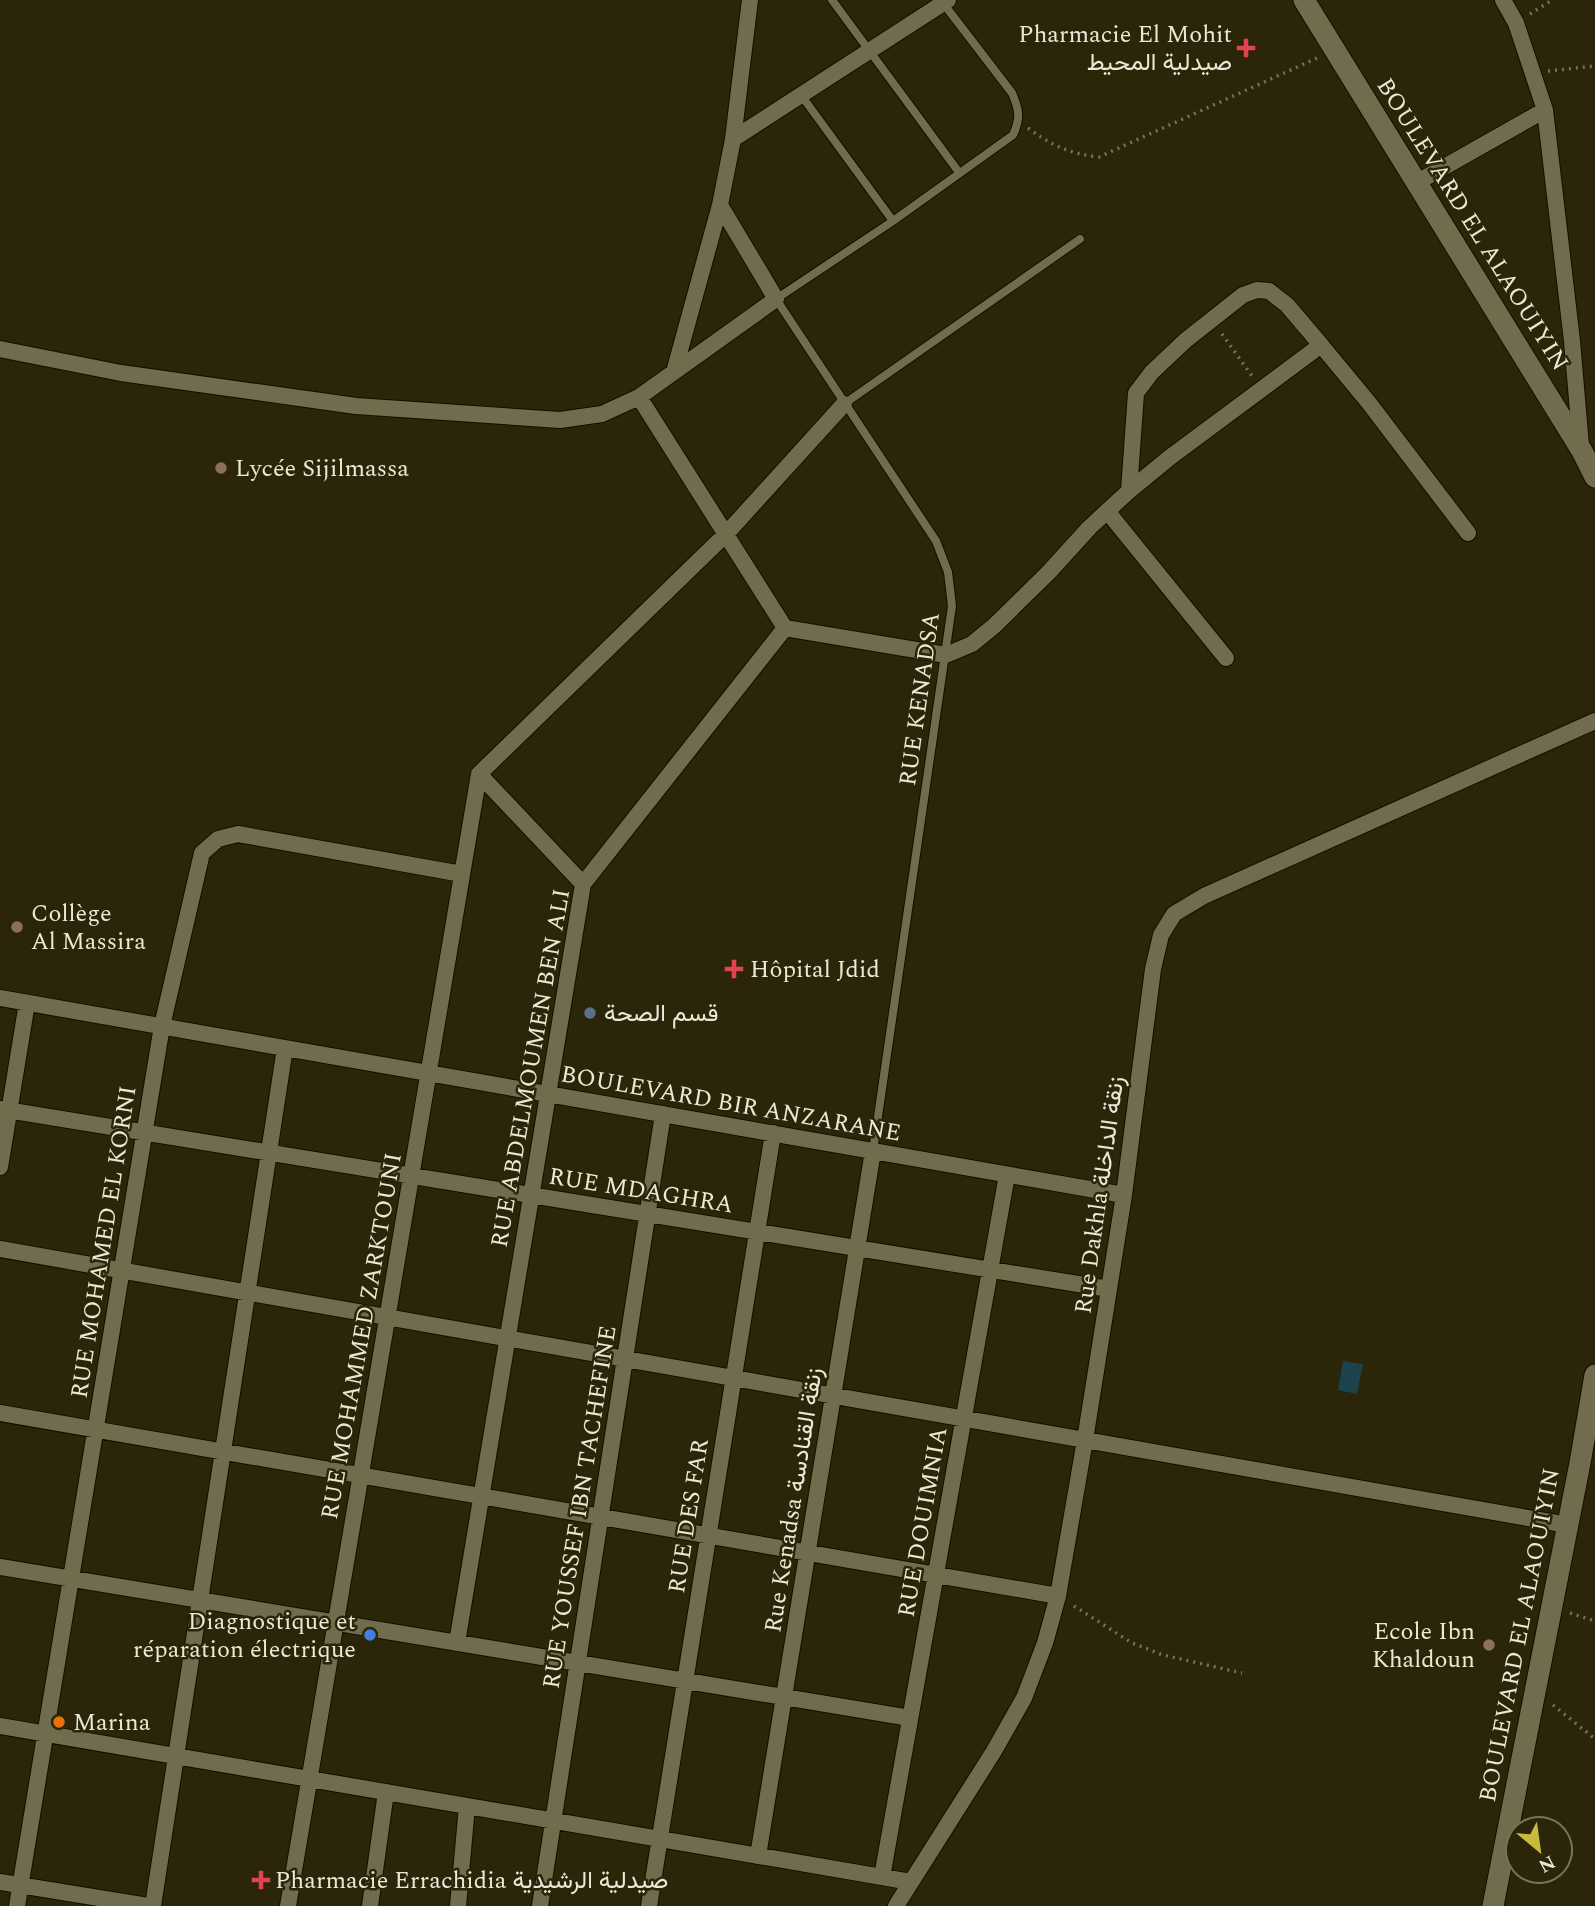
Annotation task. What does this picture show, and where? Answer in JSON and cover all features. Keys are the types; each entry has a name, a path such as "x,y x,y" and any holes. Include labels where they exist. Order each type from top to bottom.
{"street":[{"path":"674,372 720,205 733,139 750,0"},
{"name":"BOULEVARD EL ALAOUIYIN","path":"1304,0 1582,451 1595,477"},
{"path":"1503,0 1516,23 1545,110 1571,328 1582,451"},
{"path":"733,139 944,1"},
{"path":"1416,183 1545,110"},
{"path":"0,349 121,373 356,406 560,420 602,414 639,397 776,299 720,205"},
{"path":"1129,491 1136,393 1152,372 1243,295 1257,290 1269,291 1287,305 1321,345 1468,533"},
{"path":"639,397 785,628 946,655 972,644 994,626 1129,491 1321,345"},
{"path":"583,884 479,774 726,534 844,404"},
{"path":"1107,511 1226,658"},
{"name":"RUE ABDELMOUMEN BEN ALI","path":"457,1643 583,884 785,628"},
{"name":"Rue Dakhla زنقة الداخلة","path":"896,1906 988,1762 1024,1698 1045,1643 1058,1596 1124,1195 1153,969 1161,935 1174,914 1204,895 1595,720"},
{"name":"RUE MOHAMMED ZARKTOUNI","path":"288,1906 479,774"},
{"name":"RUE MOHAMED EL KORNI","path":"17,1906 162,1026 202,853 218,839 237,834 462,874"},
{"name":"BOULEVARD BIR ANZARANE","path":"0,998 1124,1195"},
{"path":"0,1167 5,1110 27,1003"},
{"path":"0,1882 150,1906 176,1756 285,1048"},
{"name":"RUE MDAGHRA","path":"5,1110 1109,1289"},
{"name":"RUE YOUSSEF IBN TACHEFINE","path":"540,1906 663,1114"},
{"name":"RUE DES FAR","path":"649,1906 773,1133"},
{"name":"Rue Kenadsa زنقة القنادسة","path":"758,1856 873,1151"},
{"name":"RUE DOUIMNIA","path":"882,1877 1007,1175"},
{"path":"0,1249 1568,1525"},
{"name":"BOULEVARD EL ALAOUIYIN","path":"1493,1906 1595,1375"},
{"path":"0,1413 1058,1596"},
{"path":"0,1567 910,1718"},
{"path":"0,1726 911,1882"},
{"path":"370,1906 386,1792"},
{"path":"458,1906 467,1806"}],"lane":[{"path":"832,0 958,171"},
{"path":"776,299 893,221 958,171 1013,135 1019,121 1019,108 1012,93 944,1"},
{"path":"801,95 893,221"},
{"path":"844,404 1080,239"},
{"name":"RUE KENADSA","path":"776,299 936,541 948,572 952,606 873,1151"}],"path":[{"path":"1516,23 1552,0"},
{"path":"1019,121 1046,141 1075,154 1099,157 1335,50"},
{"path":"1532,73 1595,66"},
{"path":"1212,320 1261,389"},
{"path":"1058,1596 1132,1643 1163,1655 1242,1673"},
{"path":"1552,1607 1595,1621"},
{"path":"1535,1691 1595,1739"}],"water":[{"path":"1343,1361 1363,1364 1357,1394 1338,1390"}],"place":[{"name":"Pharmacie El Mohit صيدلية المحيط","path":"1246,48"},
{"name":"Lycée Sijilmassa","path":"221,468"},
{"name":"Collège Al Massira","path":"17,927"},
{"name":"Hôpital Jdid","path":"734,969"},
{"name":"قسم الصحة","path":"590,1013"},
{"name":"Diagnostique et réparation électrique","path":"370,1635"},
{"name":"Ecole Ibn Khaldoun","path":"1489,1645"},
{"name":"Marina","path":"59,1722"},
{"name":"Pharmacie Errachidia صيدلية الرشيدية","path":"261,1880"}]}
